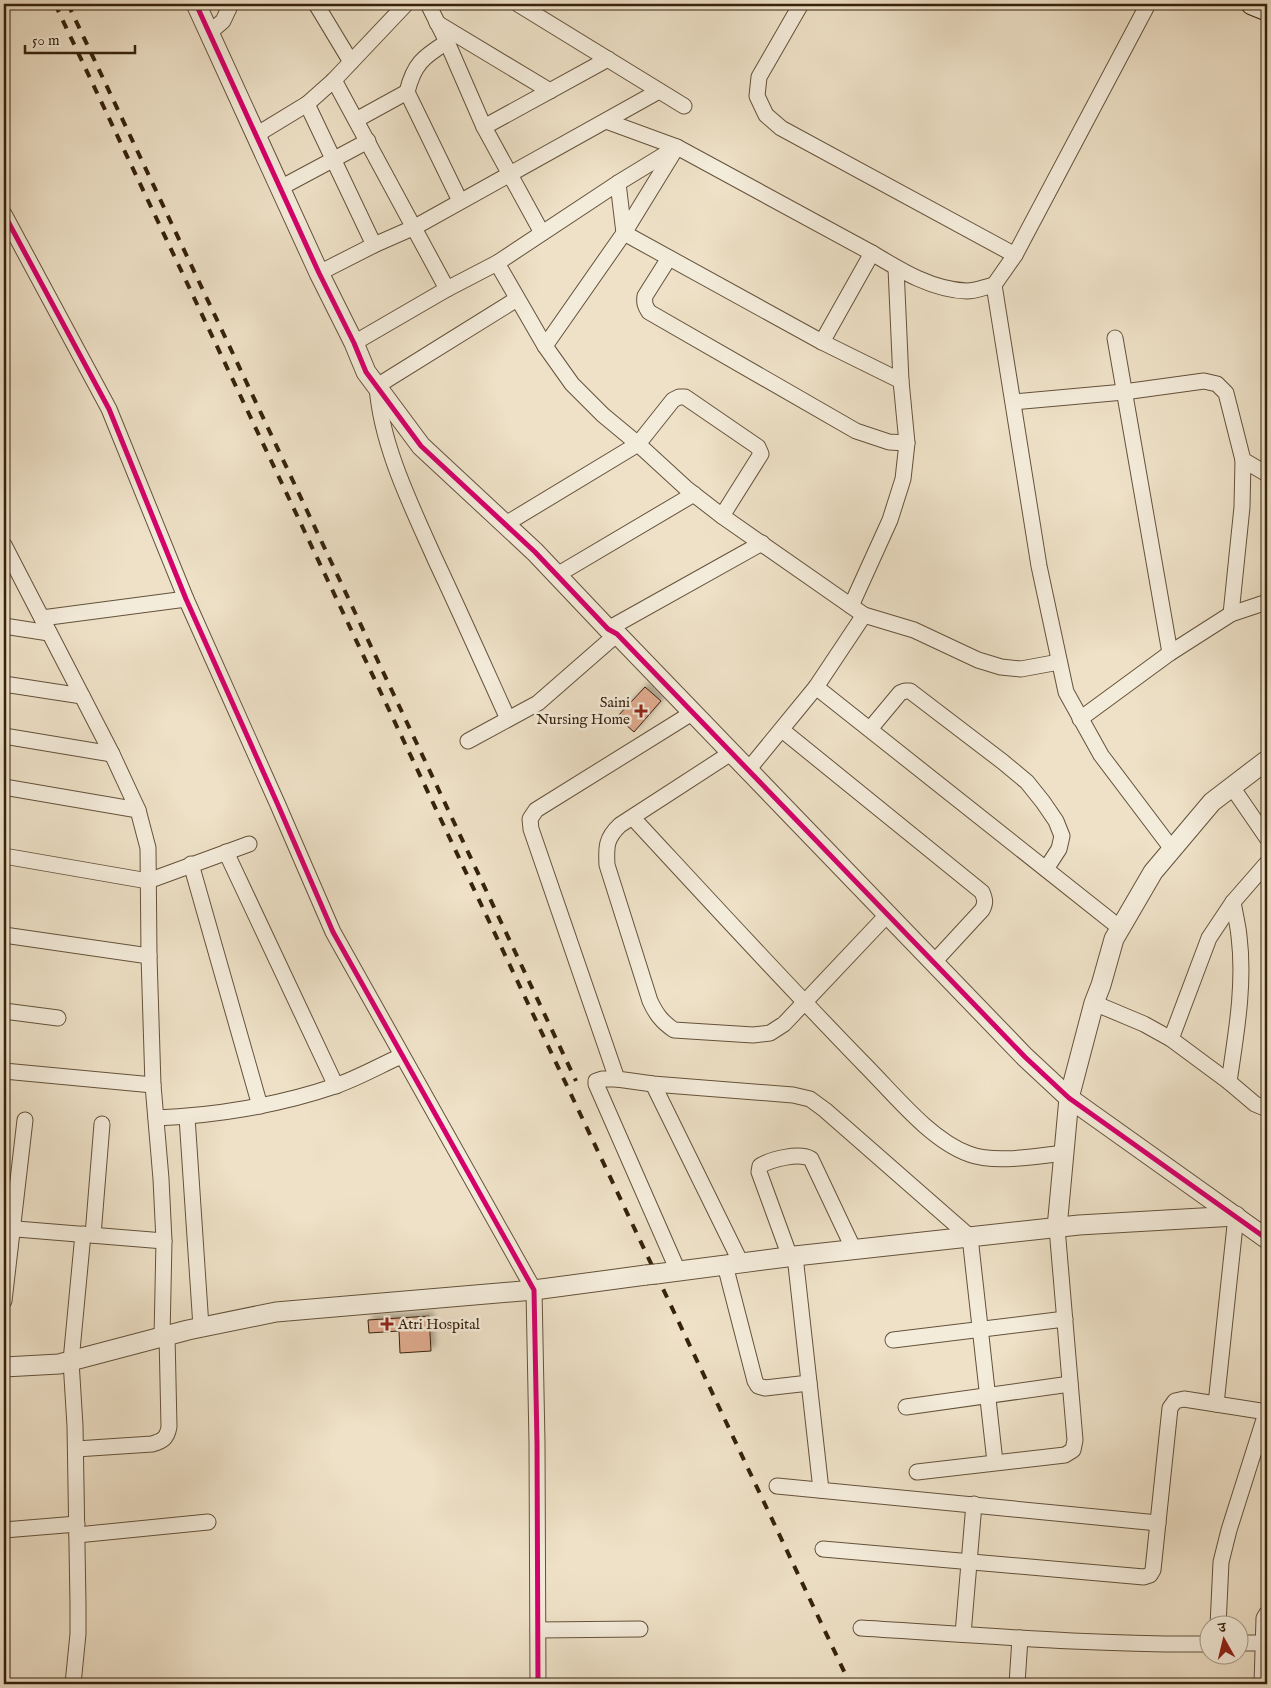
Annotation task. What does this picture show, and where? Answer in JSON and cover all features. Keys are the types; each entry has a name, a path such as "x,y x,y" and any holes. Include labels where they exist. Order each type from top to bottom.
{"main road":[{"path":"1252,4 1267,10"}],"street":[{"path":"196,4 366,372 421,446 613,632 1025,1057 1069,1098 1267,1239"},
{"path":"209,33 223,22 231,4"},
{"path":"316,4 351,62"},
{"path":"256,135 307,104 334,80 406,4"},
{"path":"428,4 447,42 484,127 542,233"},
{"path":"518,4 684,106"},
{"path":"801,4 759,77 757,96 766,115 781,128 1015,255"},
{"path":"606,121 677,147 872,253 896,268 940,288 968,291 994,285 1015,255 1148,4"},
{"path":"437,23 550,91"},
{"path":"447,42 430,52 417,65 410,79 407,92 460,201"},
{"path":"484,127 608,60"},
{"path":"334,80 447,289"},
{"path":"319,273 415,227 659,91"},
{"path":"356,120 407,92"},
{"path":"307,104 374,245"},
{"path":"280,188 368,142"},
{"path":"354,343 447,289 497,263 618,183 677,147"},
{"path":"546,346 624,233 677,147"},
{"path":"618,183 624,233"},
{"path":"4,214 109,408 186,599 333,932 534,1290 538,1684"},
{"path":"624,233 822,342 900,380"},
{"path":"822,342 872,253"},
{"path":"669,258 646,296 644,302 649,312 856,430 888,442 907,443"},
{"path":"497,263 546,346 572,384 603,415 722,516 864,615 914,630 978,660 1001,668 1021,669 1059,662"},
{"path":"851,606 890,520 903,479 907,443 900,380 896,268"},
{"path":"994,285 1039,566 1066,692 1101,755 1172,849"},
{"path":"377,386 517,299"},
{"path":"1115,338 1170,653"},
{"path":"1014,402 1124,392 1204,381 1217,384 1226,393 1243,460 1242,507 1231,614"},
{"path":"377,386 378,404 391,453 414,511 508,719"},
{"path":"504,525 638,444 673,400 679,397 685,397 758,446 761,454 722,516"},
{"path":"1243,460 1267,474"},
{"path":"556,575 694,494"},
{"path":"468,741 538,703 613,632 762,543"},
{"path":"4,545 112,754 138,810 148,848 153,1085 164,1241 164,1336 169,1427 167,1436 161,1442 76,1449"},
{"path":"42,618 186,599"},
{"path":"1080,719 1170,653 1231,614 1267,602"},
{"path":"748,770 816,687 864,615"},
{"path":"4,626 49,633"},
{"path":"4,684 82,696"},
{"path":"816,687 1120,928"},
{"path":"870,729 900,693 910,691 1003,762 1026,782 1043,802 1061,829 1062,842 1046,869"},
{"path":"617,1078 531,829 530,819 536,810 692,714"},
{"path":"782,730 982,892 985,898 985,905 982,910 934,962"},
{"path":"4,736 112,754"},
{"path":"730,753 620,825 612,832 606,848 607,865 650,1001 664,1023 674,1030 753,1035 770,1033 784,1024 888,914"},
{"path":"917,1472 1065,1455 1073,1450 1075,1440 1057,1228 1069,1098 1094,1003 1114,939 1153,872 1212,802 1267,760"},
{"path":"4,787 138,810"},
{"path":"1232,787 1267,838"},
{"path":"633,818 804,1002 919,1120 944,1142 971,1155 1000,1159 1064,1153"},
{"path":"4,856 148,881 250,844"},
{"path":"226,852 336,1086"},
{"path":"1171,1039 1209,938 1233,902 1267,863"},
{"path":"191,864 260,1106"},
{"path":"1229,1082 1239,1010 1241,976 1239,936 1233,902"},
{"path":"4,935 149,956"},
{"path":"1094,1003 1144,1024 1171,1039 1255,1104 1267,1109"},
{"path":"4,1011 58,1018"},
{"path":"156,1118 187,1117 260,1106 336,1086 401,1056"},
{"path":"4,1071 153,1085"},
{"path":"677,1271 596,1084 597,1080 617,1078 653,1084 792,1095 810,1099 825,1110 970,1238 995,1462"},
{"path":"653,1084 733,1264 750,1364 755,1381 758,1386 765,1388 809,1383"},
{"path":"187,1117 201,1327"},
{"path":"4,1302 8,1228 25,1120"},
{"path":"73,1684 78,1634 76,1449 70,1361 102,1124"},
{"path":"820,1490 793,1257 759,1172 760,1166 765,1162 797,1155 806,1155 811,1159 854,1250"},
{"path":"4,1366 60,1364 201,1327 276,1312 534,1290 733,1264 1057,1228 1236,1216"},
{"path":"1216,1404 1236,1216"},
{"path":"8,1228 164,1241"},
{"path":"893,1340 1065,1319"},
{"path":"906,1407 1070,1384"},
{"path":"823,1549 1144,1577 1150,1575 1153,1570 1170,1408 1175,1401 1184,1399 1267,1411 1229,1530 1221,1562 1218,1616"},
{"path":"777,1486 1158,1523"},
{"path":"963,1634 974,1504"},
{"path":"4,1530 77,1530 208,1522"},
{"path":"1262,1684 1264,1618 1267,1613"},
{"path":"861,1628 1020,1638 1198,1644"},
{"path":"538,1630 640,1630"},
{"path":"1017,1684 1020,1638"},
{"path":"1248,1643 1263,1643"}],"building":[{"path":"645,687 661,701 634,732 617,717"},
{"path":"429,1316 431,1351 400,1353 399,1331 369,1333 368,1320"}],"railway":[{"path":"55,4 850,1684"},
{"path":"68,4 576,1081"}],"cycle path":[{"path":"196,4 366,372 421,446 535,552 608,629 617,634 1025,1057 1069,1098 1267,1239"},
{"path":"4,214 109,409 186,599 333,932 534,1290 538,1684"}],"place":[{"name":"Saini Nursing Home","path":"641,711"},
{"name":"Atri Hospital","path":"387,1324"}]}
